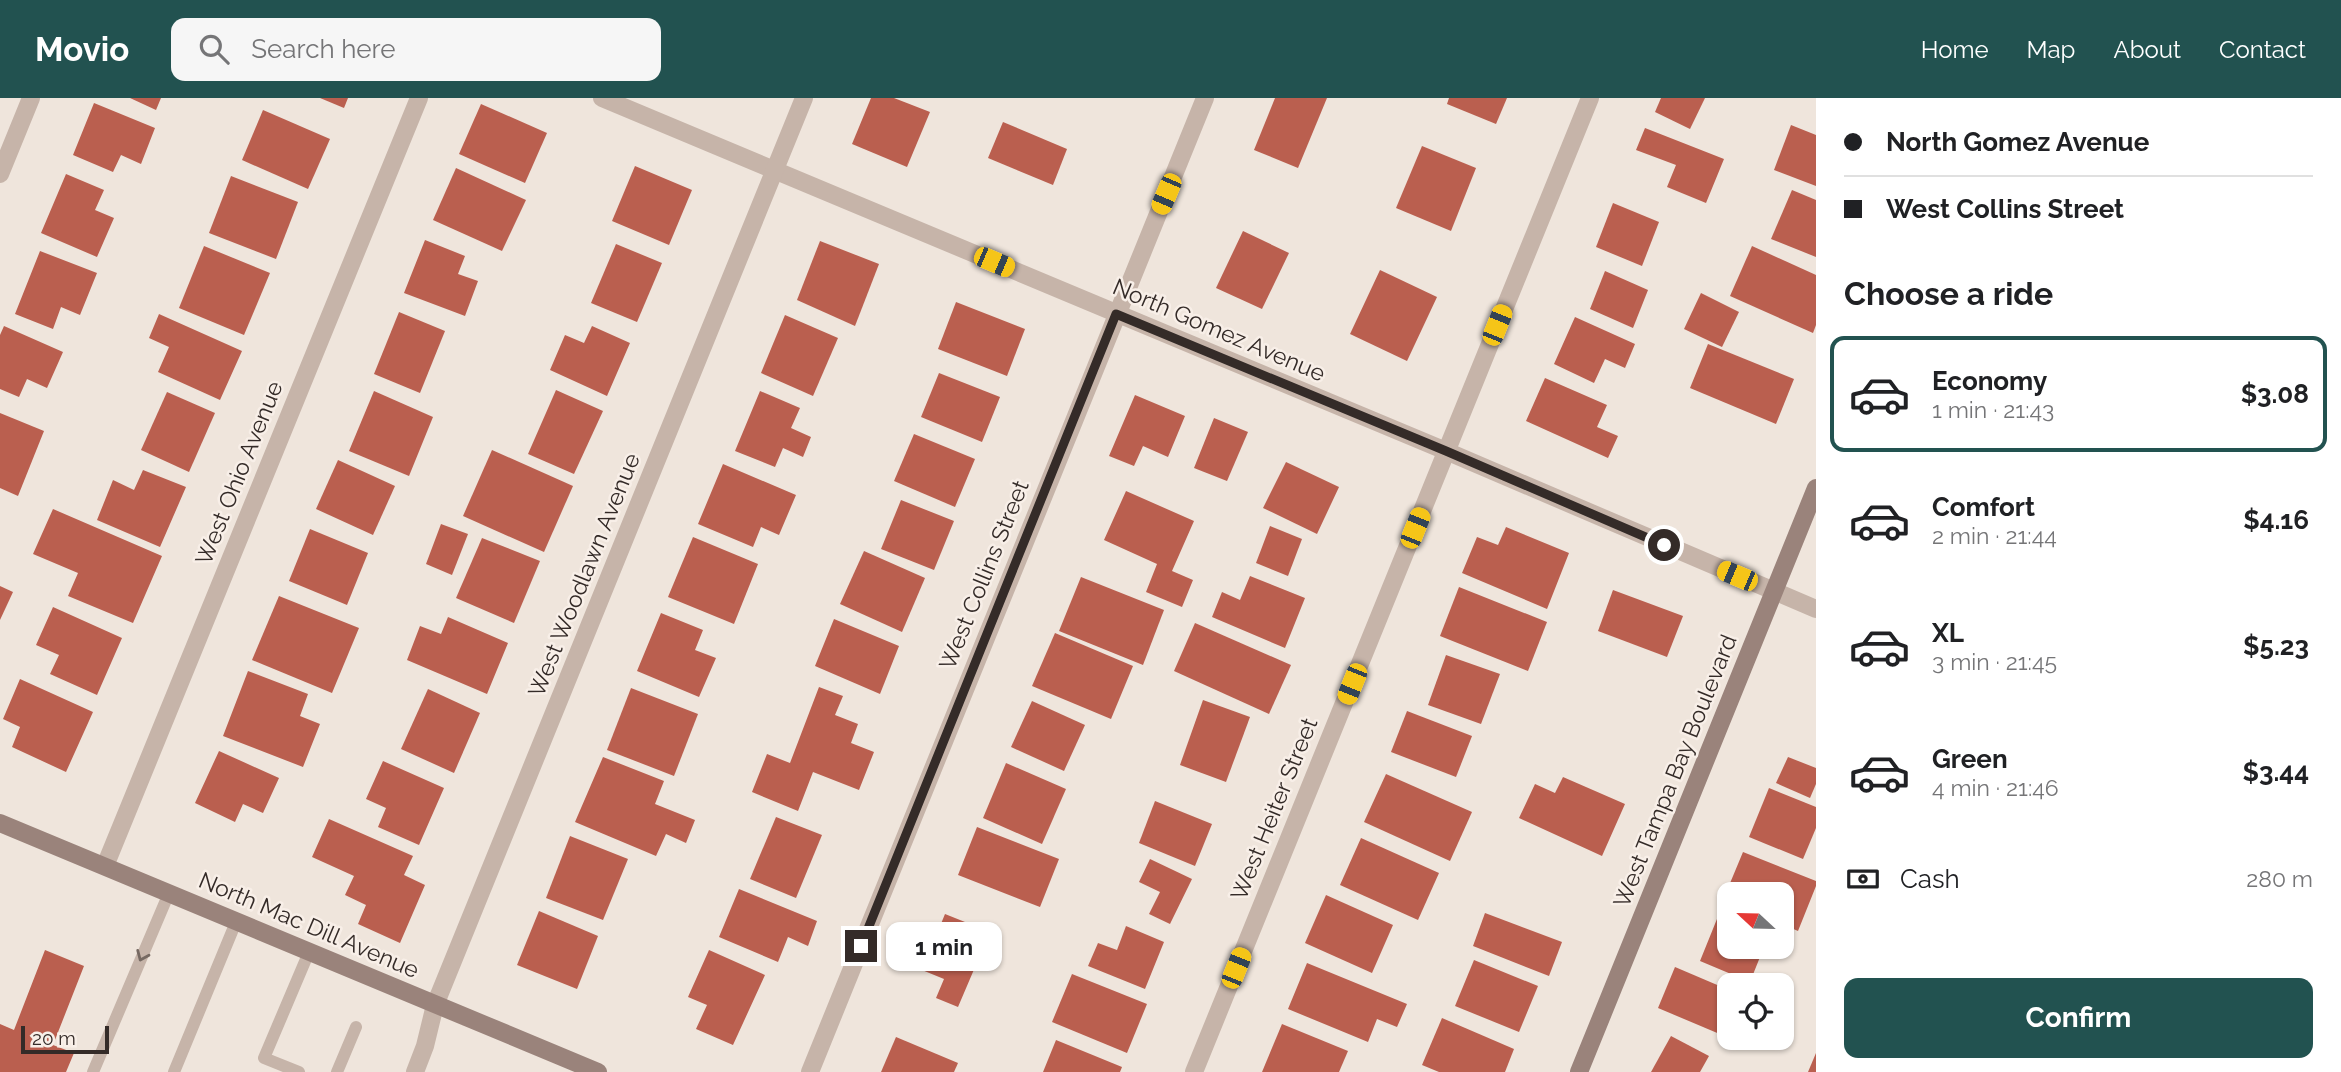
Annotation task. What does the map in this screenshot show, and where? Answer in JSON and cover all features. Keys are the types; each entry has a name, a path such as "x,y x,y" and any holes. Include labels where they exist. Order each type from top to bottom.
{"street":[{"path":"0,174 31,98"},
{"name":"West Ohio Avenue","path":"105,866 419,98"},
{"name":"North Gomez Avenue","path":"602,98 1816,609"},
{"name":"West Woodlawn Avenue","path":"415,1072 425,1046 435,1005 804,98"},
{"name":"West Collins Street","path":"810,1072 1205,98"},
{"name":"West Heiter Street","path":"1194,1072 1590,98"},
{"name":"West Tampa Bay Boulevard","path":"1579,1072 1816,488"},
{"name":"North Mac Dill Avenue","path":"0,823 598,1072"}],"lane":[{"path":"93,1072 169,893"},
{"path":"174,1072 236,922"},
{"path":"299,1072 264,1058 309,952"},
{"path":"337,1072 356,1027"}],"building":[{"path":"130,98 161,98 156,110"},
{"path":"320,98 348,98 344,108"},
{"path":"871,98 894,98 930,112 907,167 852,144"},
{"path":"1275,98 1327,98 1298,168 1254,150"},
{"path":"1449,98 1507,98 1496,124 1447,104"},
{"path":"1661,98 1705,98 1690,129 1655,112"},
{"path":"94,103 155,128 141,164 121,155 113,172 73,155"},
{"path":"481,104 547,133 525,183 459,154"},
{"path":"263,110 330,139 308,189 242,160"},
{"path":"1003,122 1067,149 1053,185 988,158"},
{"path":"1791,125 1816,135 1816,186 1774,170"},
{"path":"1645,128 1724,159 1706,203 1667,187 1676,165 1636,150"},
{"path":"1422,146 1476,168 1451,231 1396,208"},
{"path":"635,166 692,190 669,245 612,221"},
{"path":"456,168 526,200 502,251 433,220"},
{"path":"66,174 104,190 95,210 114,218 97,257 41,233"},
{"path":"231,176 298,202 276,259 209,233"},
{"path":"1792,190 1816,200 1816,257 1771,239"},
{"path":"1613,203 1659,222 1642,266 1596,247"},
{"path":"1243,231 1289,253 1262,309 1216,288"},
{"path":"425,240 465,256 458,274 478,281 465,316 404,293"},
{"path":"820,241 879,264 855,326 797,300"},
{"path":"616,244 662,263 637,322 591,303"},
{"path":"204,246 270,273 244,335 179,308"},
{"path":"1752,246 1816,275 1816,325 1813,333 1730,296"},
{"path":"40,251 97,273 80,315 61,307 53,329 15,314"},
{"path":"1380,270 1437,297 1407,361 1350,334"},
{"path":"1605,271 1648,290 1633,328 1590,309"},
{"path":"1701,293 1739,312 1722,347 1684,329"},
{"path":"956,302 1025,329 1007,376 938,349"},
{"path":"399,312 445,331 420,393 374,374"},
{"path":"159,314 242,351 220,400 158,372 169,347 149,338"},
{"path":"785,315 838,338 813,396 761,373"},
{"path":"1575,317 1635,344 1625,368 1605,359 1594,383 1554,364"},
{"path":"4,326 63,352 47,388 27,379 19,397 0,389 0,335"},
{"path":"592,326 630,343 607,396 550,370 565,335 584,343"},
{"path":"1708,344 1794,379 1776,424 1690,388"},
{"path":"939,373 1000,397 982,442 921,417"},
{"path":"1545,378 1607,405 1597,427 1618,436 1608,458 1526,421"},
{"path":"556,390 603,411 574,474 528,454"},
{"path":"374,391 433,417 409,476 349,451"},
{"path":"760,391 800,408 791,428 811,437 803,457 783,448 775,467 735,451"},
{"path":"167,392 215,413 189,472 141,450"},
{"path":"1135,395 1185,416 1168,457 1143,446 1134,466 1109,456"},
{"path":"0,413 44,431 18,496 0,488"},
{"path":"1214,418 1248,432 1227,481 1194,468"},
{"path":"914,434 975,459 955,507 894,481"},
{"path":"492,450 573,486 544,552 463,516"},
{"path":"338,460 395,486 373,535 316,509"},
{"path":"1286,462 1339,487 1317,534 1263,508"},
{"path":"723,464 796,495 779,535 761,527 753,547 698,524"},
{"path":"143,470 186,487 160,547 97,520 113,480 134,490"},
{"path":"1126,491 1194,521 1172,571 1193,580 1182,607 1146,592 1157,564 1104,540"},
{"path":"901,500 954,521 934,570 881,549"},
{"path":"53,509 162,556 133,623 68,596 78,573 33,554"},
{"path":"441,524 468,534 452,575 426,564"},
{"path":"1270,526 1302,539 1288,576 1256,563"},
{"path":"1506,527 1569,553 1547,609 1462,573 1477,537 1498,545"},
{"path":"310,529 368,553 347,605 289,581"},
{"path":"693,537 758,564 734,624 668,597"},
{"path":"482,538 540,561 514,623 456,598"},
{"path":"864,551 925,578 902,632 840,604"},
{"path":"1250,576 1305,598 1285,648 1212,617 1222,592 1240,600"},
{"path":"1081,577 1164,610 1143,665 1059,631"},
{"path":"0,586 13,592 0,620"},
{"path":"1459,587 1547,622 1528,671 1440,636"},
{"path":"1613,590 1683,616 1667,657 1598,631"},
{"path":"279,596 359,628 332,693 252,660"},
{"path":"53,607 122,638 97,695 50,674 59,655 36,645"},
{"path":"661,613 703,630 695,650 716,658 699,697 637,671"},
{"path":"448,617 508,643 487,694 407,660 420,626 441,634"},
{"path":"834,619 899,646 880,694 815,666"},
{"path":"1195,623 1291,665 1269,714 1174,671"},
{"path":"1055,633 1133,666 1111,719 1032,686"},
{"path":"1446,655 1500,674 1481,724 1428,705"},
{"path":"248,671 308,694 300,716 320,724 303,767 223,736"},
{"path":"20,679 93,712 66,772 12,747 20,727 3,719"},
{"path":"819,687 843,696 835,715 858,724 851,743 874,752 859,790 813,772 798,811 752,792 767,754 790,763"},
{"path":"631,688 698,714 674,776 607,750"},
{"path":"428,689 480,713 454,773 401,749"},
{"path":"1203,700 1250,717 1226,782 1180,765"},
{"path":"1032,701 1085,725 1064,771 1011,747"},
{"path":"1407,711 1472,736 1456,777 1391,752"},
{"path":"219,751 279,778 263,813 243,804 235,822 195,803"},
{"path":"603,757 664,781 655,804 695,820 686,843 666,834 656,856 575,822"},
{"path":"1788,757 1816,768 1816,784 1810,798 1776,783"},
{"path":"383,761 444,788 419,845 378,827 386,808 366,799"},
{"path":"1006,763 1066,789 1042,844 983,818"},
{"path":"1386,774 1472,812 1450,861 1364,822"},
{"path":"1563,777 1625,804 1602,856 1519,818 1535,784 1555,793"},
{"path":"1769,788 1816,807 1816,828 1803,859 1749,837"},
{"path":"1155,801 1212,824 1195,866 1139,843"},
{"path":"776,817 822,835 796,898 750,879"},
{"path":"329,819 413,856 404,875 425,885 400,943 358,924 366,905 345,895 354,876 312,857"},
{"path":"977,827 1059,859 1040,907 958,875"},
{"path":"570,836 628,859 603,920 546,898"},
{"path":"1361,838 1439,873 1418,920 1340,885"},
{"path":"1743,852 1816,881 1816,886 1798,931 1794,929 1794,882 1730,882"},
{"path":"1150,859 1192,879 1170,924 1149,914 1160,892 1139,882"},
{"path":"739,889 817,921 808,946 788,937 778,962 719,937"},
{"path":"1326,895 1393,925 1372,973 1305,943"},
{"path":"539,911 598,936 577,989 517,965"},
{"path":"1485,913 1562,942 1549,976 1473,946"},
{"path":"945,914 990,932 958,1007 936,998 944,979 922,970"},
{"path":"1717,919 1717,959 1759,959 1754,973 1729,973 1700,961"},
{"path":"1126,926 1164,942 1145,989 1088,966 1098,943 1117,950"},
{"path":"45,950 84,966 53,1045 74,1053 66,1072 0,1072 0,1024 14,1030"},
{"path":"709,950 765,975 733,1045 696,1029 707,1005 688,997"},
{"path":"1474,960 1538,986 1519,1032 1455,1006"},
{"path":"1307,963 1407,1004 1397,1027 1377,1019 1368,1042 1288,1009"},
{"path":"1675,967 1717,985 1717,1033 1658,1008"},
{"path":"1072,974 1147,1004 1127,1053 1052,1022"},
{"path":"1442,1018 1514,1049 1505,1072 1439,1072 1422,1065"},
{"path":"1282,1024 1348,1051 1339,1072 1262,1072"},
{"path":"1671,1036 1709,1056 1700,1072 1651,1072"},
{"path":"896,1037 958,1063 954,1072 881,1072"},
{"path":"1056,1040 1122,1067 1120,1072 1043,1072"},
{"path":"1816,1053 1816,1072 1808,1072"}],"route":[{"path":"861,946 1116,314 1664,545"}]}
